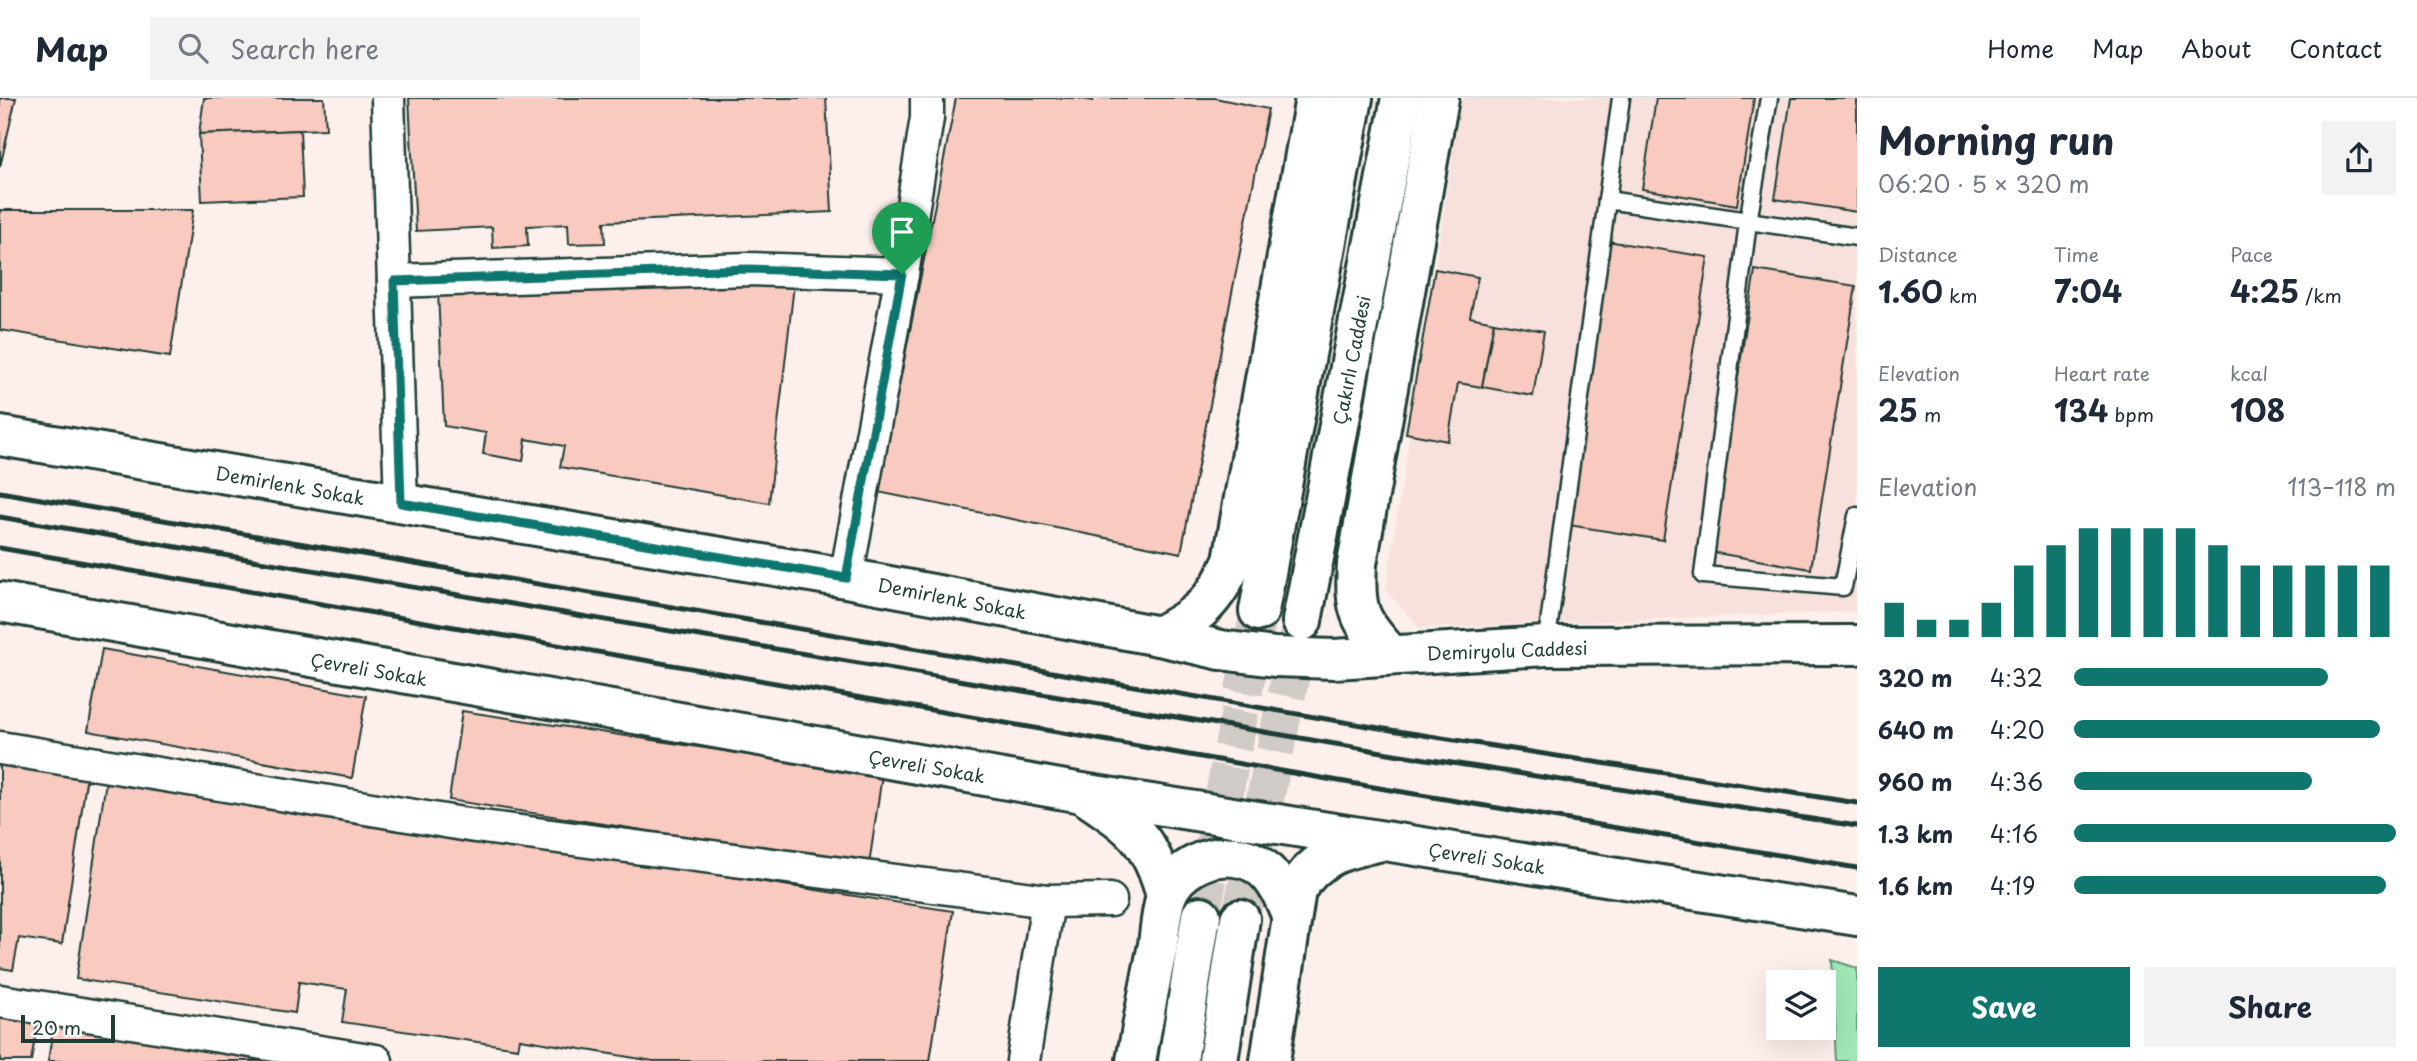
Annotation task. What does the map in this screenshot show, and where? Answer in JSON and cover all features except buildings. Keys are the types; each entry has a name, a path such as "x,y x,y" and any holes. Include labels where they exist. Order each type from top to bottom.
{"main road":[{"path":"1159,636 1188,621 1206,607 1223,584 1233,560 1315,98"},
{"path":"1259,611 1353,98"},
{"name":"Çakırlı Caddesi","path":"1302,621 1401,98"},
{"path":"1391,655 1360,617 1355,594 1356,574 1439,98"},
{"name":"Demirlenk Sokak","path":"0,436 846,578 1159,636"},
{"name":"Çevreli Sokak","path":"0,602 1082,793 1857,916"},
{"name":"Demiryolu Caddesi","path":"1159,636 1221,650 1275,657 1334,659 1546,646 1857,645"},
{"path":"1082,793 1123,821 1147,846 1160,873 1166,896 1136,1061"},
{"path":"1270,1061 1296,890 1305,874 1325,858 1350,848 1382,841"},
{"path":"1166,896 1184,872 1199,863 1218,856 1239,857 1260,866 1274,878 1291,915"},
{"path":"1178,1061 1201,916"},
{"path":"1218,1061 1240,919"}],"street":[{"path":"388,98 401,503"},
{"path":"846,578 902,274 928,98"},
{"path":"394,281 748,269 902,274"},
{"path":"0,748 475,825 1048,901 1110,900"},
{"path":"1023,1061 1048,901"},
{"path":"0,1001 376,1061"}],"lane":[{"path":"1546,646 1621,98"},
{"path":"1769,98 1748,222 1703,575 1843,587 1857,516"},
{"path":"1607,200 1857,237"}],"shaded area":[{"path":"1461,98 1857,98 1857,611 1420,628 1386,591"}],"green space":[{"path":"1832,960 1857,968 1857,1061 1837,1061 1836,970 1832,970"}],"tunnel":[{"path":"1201,916 1259,611"},
{"path":"1240,919 1301,626"}],"railway":[{"path":"0,492 1391,730 1857,803"},
{"path":"0,517 1394,754 1857,826"},
{"path":"0,548 1385,789 1857,868"}],"route":[{"path":"748,269 902,274 846,578 401,503 394,281 748,269"}]}
